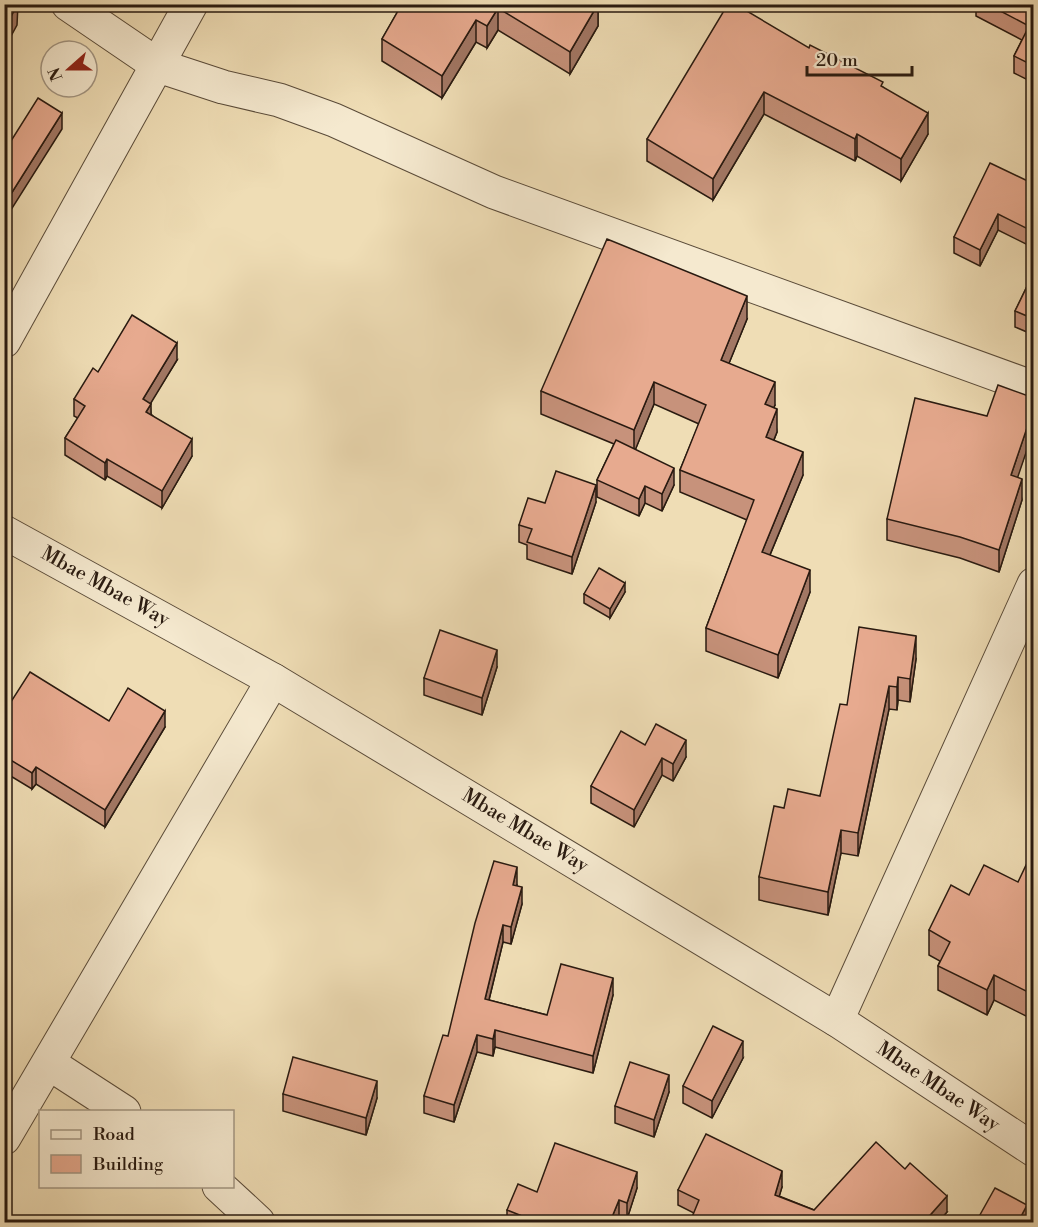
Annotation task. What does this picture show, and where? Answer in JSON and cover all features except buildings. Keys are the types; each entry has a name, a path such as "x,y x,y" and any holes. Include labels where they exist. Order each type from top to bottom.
{"street":[{"path":"68,4 159,66 223,87 279,100 334,120 494,192 1034,388"},
{"path":"4,341 159,66 191,4"},
{"name":"Mbae Mbae Way","path":"4,532 273,680 837,1020 1034,1150"},
{"path":"837,1020 1034,584"},
{"path":"4,1138 50,1064 273,680"},
{"path":"50,1064 121,1110"},
{"path":"221,1188 258,1222"}]}
